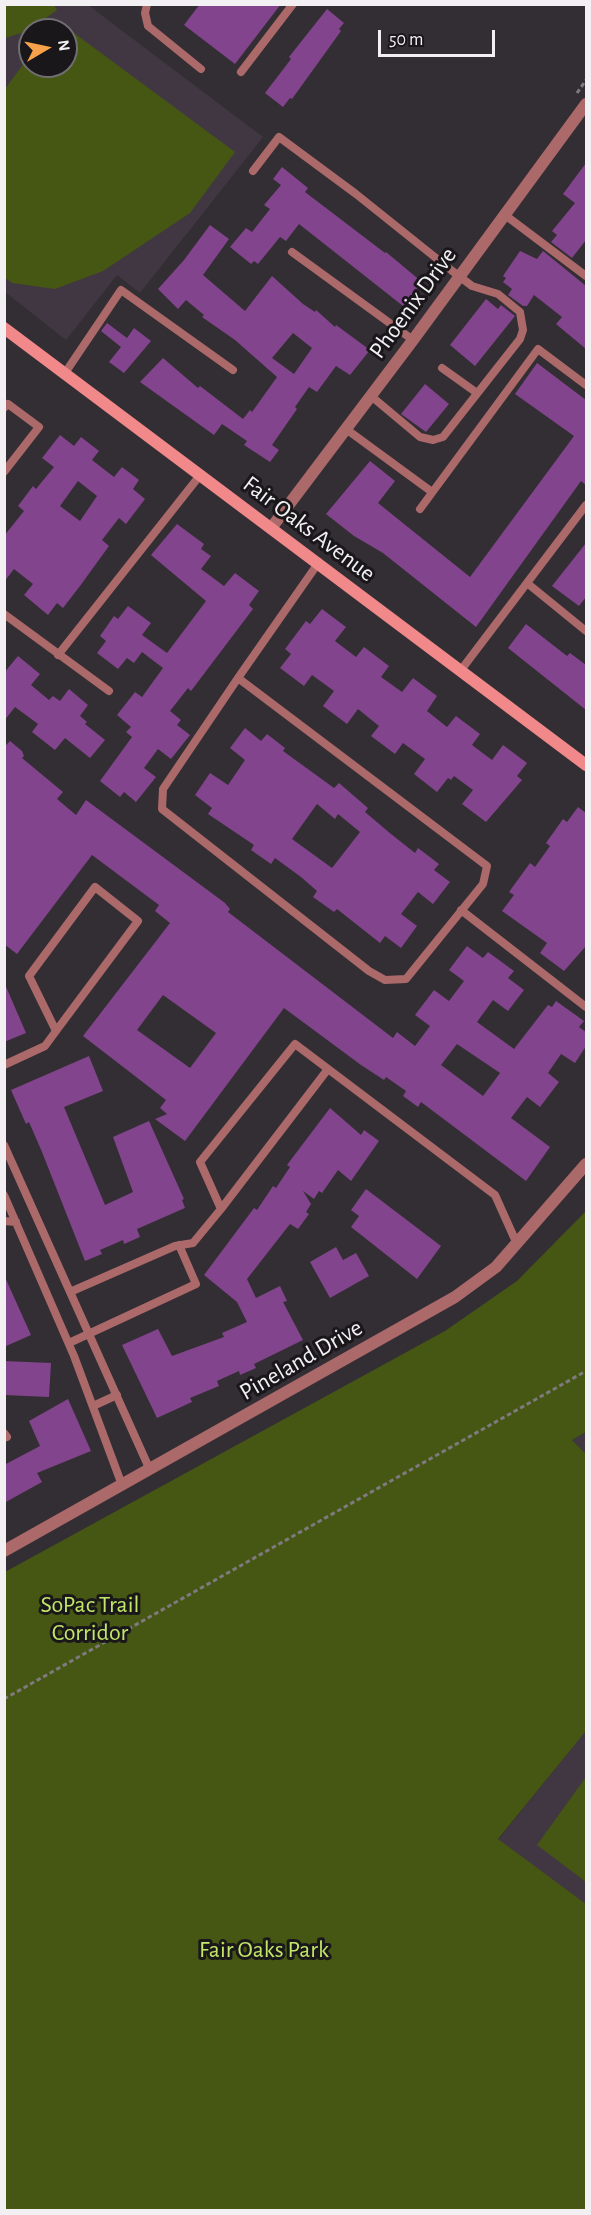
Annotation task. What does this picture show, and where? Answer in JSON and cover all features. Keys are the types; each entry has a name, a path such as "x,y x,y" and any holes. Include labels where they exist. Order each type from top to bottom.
{"main road":[{"name":"Fair Oaks Avenue","path":"4,328 319,562 586,765"}],"street":[{"name":"Phoenix Drive","path":"272,527 586,104"},
{"name":"Pineland Drive","path":"4,1551 455,1297 496,1267 586,1164"}],"lane":[{"path":"147,4 145,14 148,26 201,69"},
{"path":"241,72 292,4"},
{"path":"253,171 279,137 472,285 498,294 520,312 524,330 443,437 434,440 420,437 371,396"},
{"path":"505,215 586,276"},
{"path":"292,252 413,340"},
{"path":"65,373 121,290 233,370"},
{"path":"420,509 538,349 586,385"},
{"path":"442,368 477,393"},
{"path":"4,408 8,405 39,427 4,472"},
{"path":"346,429 432,492"},
{"path":"58,655 201,474"},
{"path":"461,670 586,505"},
{"path":"238,678 487,866 483,884 406,979 385,980 162,809 163,789 238,678 319,562"},
{"path":"526,584 586,631"},
{"path":"4,614 109,691"},
{"path":"4,1065 45,1046 138,921 95,887 30,976 56,1031"},
{"path":"461,910 586,1007"},
{"path":"221,1209 200,1162 295,1044 495,1195 517,1244"},
{"path":"70,1292 179,1245 193,1243 328,1069"},
{"path":"4,1145 150,1470"},
{"path":"4,1195 69,1343 122,1485"},
{"path":"4,1221 16,1222"},
{"path":"69,1343 196,1284 179,1245"},
{"path":"93,1406 117,1395"},
{"path":"4,1433 7,1437 4,1438"}],"path":[{"path":"4,1699 586,1371"}],"shaded area":[{"path":"4,5 88,5 263,137 140,293 117,275 66,340 5,292"},
{"path":"586,1432 586,1454 572,1440"},
{"path":"586,1731 586,1904 498,1840"}],"green space":[{"path":"5,4 54,5 57,10 46,18 18,18 18,34 5,38"},
{"path":"78,36 235,152 190,213 103,271 55,289 12,283 4,277 5,89 18,71 18,78 78,78"},
{"name":"Fair Oaks Park","path":"586,1211 586,1432 572,1440 586,1454 586,1731 498,1839 586,1904 586,2210 5,2210 5,1572 445,1331 517,1281"},
{"path":"586,1777 586,1882 537,1845"}],"building":[{"path":"200,4 281,4 235,64 184,25"},
{"path":"327,9 344,23 339,29 341,31 292,99 290,98 283,107 265,93 291,59 289,57"},
{"path":"586,163 586,240 572,258 551,242 557,235 552,231 575,203 563,194"},
{"path":"282,167 308,188 305,192 386,252 422,282 403,306 299,224 286,241 280,237 258,264 254,261 251,264 230,247 246,228 252,232 270,209 264,205 281,185 273,179"},
{"path":"210,225 229,239 203,275 245,311 272,276 303,304 315,312 316,310 335,327 336,325 370,350 350,375 336,366 317,392 309,387 272,445 279,450 270,462 244,445 247,441 222,424 214,435 140,382 163,358 198,388 200,386 243,419 250,410 252,412 277,377 235,340 202,317 204,315 186,300 178,309 158,289 184,260","holes":["293,333 312,348 294,374 272,358"]},
{"path":"520,251 537,259 543,251 586,286 586,349 556,324 562,317 534,295 527,306 523,306 508,295 512,289 503,282 506,278 503,276"},
{"path":"486,299 498,309 501,305 515,316 475,366 450,345"},
{"path":"107,323 127,338 134,328 151,341 124,373 109,362 121,347 101,331"},
{"path":"537,363 586,400 586,485 581,481 476,627 383,553 354,536 326,514 370,461 395,481 378,503 470,577 574,436 515,394"},
{"path":"425,384 449,404 426,432 401,414"},
{"path":"60,435 74,446 81,437 99,451 92,460 114,477 122,467 139,480 133,489 145,499 126,524 119,518 102,540 109,546 80,586 63,608 57,603 48,615 24,595 33,584 14,569 4,582 4,536 24,511 18,506 33,486 36,489 54,467 42,458","holes":["78,481 97,496 80,521 60,506"]},
{"path":"177,524 204,544 201,549 211,556 201,569 224,586 235,573 259,591 249,605 253,609 191,691 188,688 170,711 181,720 177,725 190,735 171,759 158,749 144,768 156,777 136,802 124,792 120,797 100,781 132,737 126,732 131,727 117,715 135,692 142,697 163,668 142,652 134,663 127,658 118,669 97,653 106,641 100,636 114,616 118,619 128,606 151,623 142,635 167,653 206,601 151,555"},
{"path":"586,543 586,597 579,606 552,586"},
{"path":"322,609 346,627 335,641 356,657 364,647 389,666 381,677 402,692 413,678 437,696 427,711 447,727 456,716 480,734 472,745 492,760 503,745 527,763 517,776 522,780 486,822 462,804 473,790 454,776 451,780 448,778 437,792 414,774 425,759 403,743 395,754 371,736 379,726 358,709 347,724 323,706 334,691 312,675 304,686 280,668 291,654 285,649 306,621 310,624"},
{"path":"526,624 567,656 570,653 586,665 586,710 508,648"},
{"path":"18,656 40,674 31,685 49,700 53,696 60,701 69,689 88,705 80,716 87,722 85,724 105,740 90,758 65,738 55,750 32,732 38,724 15,707 4,721 4,673"},
{"path":"245,728 261,741 267,734 285,748 283,751 334,788 339,783 368,808 365,812 415,853 418,848 439,864 434,870 450,882 433,904 418,892 401,914 417,926 401,948 385,936 380,943 337,909 334,912 313,897 317,891 301,877 275,858 271,864 251,850 254,845 208,814 212,808 195,795 210,773 228,785 245,760 230,748","holes":["317,804 335,819 338,814 360,832 332,868 292,839"]},
{"path":"10,741 22,751 24,756 22,758 63,792 57,799 76,815 86,800 225,903 230,909 228,912 393,1038 397,1032 415,1046 430,1026 415,1015 434,990 449,1001 464,981 449,970 467,946 483,958 488,952 514,971 508,978 524,990 508,1011 493,1000 477,1022 514,1049 548,1005 552,1007 556,1001 584,1021 579,1027 586,1032 586,1046 575,1063 561,1054 548,1073 559,1082 540,1107 527,1097 511,1118 550,1147 526,1181 421,1102 418,1107 403,1096 406,1091 386,1077 384,1080 361,1065 284,1008 185,1141 155,1119 167,1114 160,1108 166,1100 83,1036 170,923 155,911 159,905 92,855 17,954 4,944 4,747","holes":["163,995 216,1033 190,1068 137,1030","457,1044 500,1073 483,1096 441,1065"]},
{"path":"578,807 586,813 586,946 564,971 540,953 547,943 502,911 514,895 509,892 530,863 535,867 550,846 546,843 563,819 567,822"},
{"path":"4,982 26,1033 4,1042"},
{"path":"89,1056 103,1091 64,1107 105,1205 133,1192 113,1137 149,1121 184,1199 182,1200 185,1208 137,1229 140,1237 124,1244 123,1240 100,1250 102,1254 85,1261 42,1152 11,1090"},
{"path":"330,1108 361,1135 364,1130 379,1141 351,1181 338,1170 322,1193 319,1191 314,1199 303,1191 311,1204 306,1212 309,1214 298,1229 290,1224 247,1279 256,1298 280,1286 287,1301 283,1302 303,1340 254,1364 256,1368 240,1375 239,1371 217,1381 219,1386 190,1398 192,1402 157,1418 122,1345 158,1329 172,1356 224,1337 222,1333 247,1322 237,1302 204,1275 254,1208 257,1210 273,1186 276,1188 290,1167 287,1165"},
{"path":"366,1189 441,1246 417,1279 351,1227 359,1216 351,1210"},
{"path":"336,1247 343,1260 356,1253 369,1276 330,1298 310,1262"},
{"path":"4,1275 31,1335 4,1347"},
{"path":"4,1361 51,1363 49,1397 4,1395"},
{"path":"68,1399 91,1451 37,1473 42,1482 4,1503 4,1465 40,1446 29,1421"}],"park label":[{"name":"SoPac Trail Corridor","path":"90,1619"}]}
